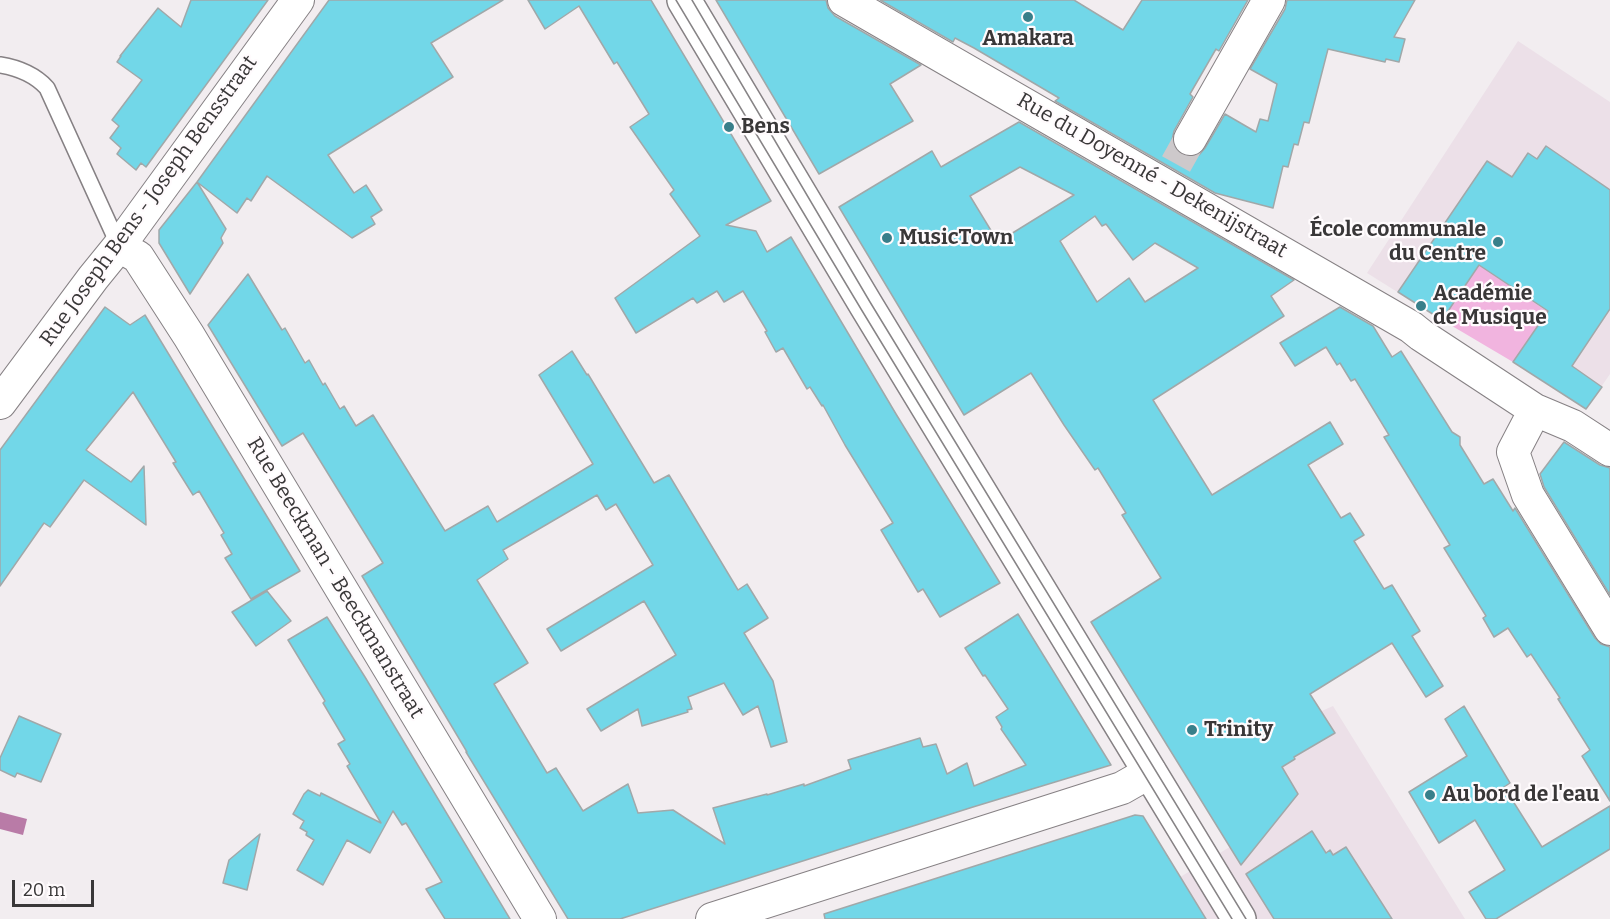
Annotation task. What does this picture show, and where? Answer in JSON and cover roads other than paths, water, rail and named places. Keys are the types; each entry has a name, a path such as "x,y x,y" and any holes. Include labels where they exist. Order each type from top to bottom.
{"main road":[{"path":"684,0 866,306 1239,919"}],"street":[{"name":"Rue Joseph Bens - Joseph Bensstraat","path":"0,402 119,246 298,0"},
{"name":"Rue du Doyenné - Dekenijstraat","path":"844,0 1177,162 1421,335 1535,410 1573,426 1610,450"},
{"path":"1177,162 1269,0"},
{"name":"Rue Beeckman - Beeckmanstraat","path":"119,246 138,257 189,336 540,919"},
{"path":"1535,410 1512,452 1528,495 1610,629"},
{"path":"712,919 1122,788 1150,772"}],"lane":[{"path":"0,64 21,69 38,79 47,88 119,246"}],"tunnel":[{"path":"1176,164 1190,139"}],"tram line":[{"path":"676,0 1232,919"},
{"path":"692,0 870,302 1246,919"}],"place":[{"name":"Amakara","path":"1028,17"},
{"name":"Bens","path":"729,127"},
{"name":"MusicTown","path":"887,238"},
{"name":"École communale du Centre","path":"1498,242"},
{"name":"Académie de Musique","path":"1421,306"},
{"name":"Trinity","path":"1192,730"},
{"name":"Au bord de l'eau","path":"1430,795"}]}
